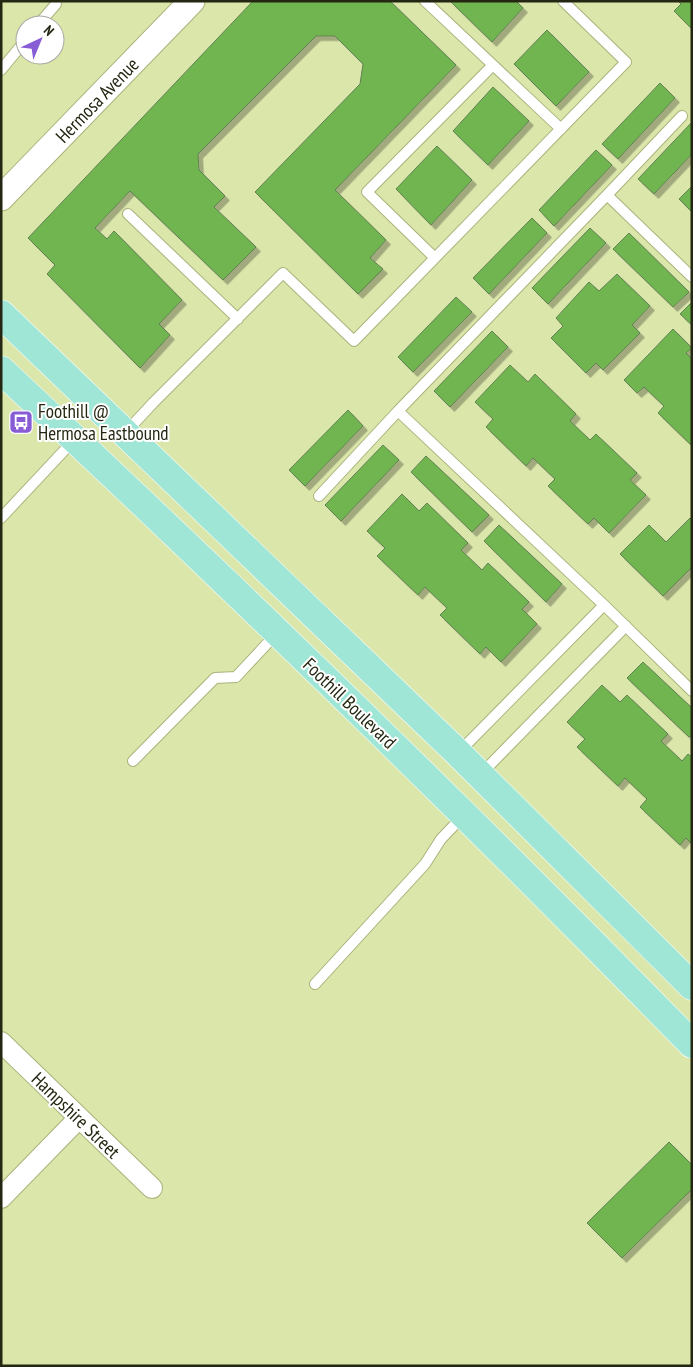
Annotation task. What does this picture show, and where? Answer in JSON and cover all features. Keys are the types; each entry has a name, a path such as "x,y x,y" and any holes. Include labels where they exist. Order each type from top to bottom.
{"main road":[{"name":"Foothill Boulevard","path":"1,314 480,774 692,986"},
{"name":"Foothill Boulevard","path":"1,370 278,632 580,930 692,1044"}],"street":[{"name":"Hermosa Avenue","path":"1,198 192,1"},
{"name":"Hampshire Street","path":"1,1042 152,1188"},
{"path":"1,1198 79,1118"}],"lane":[{"path":"425,1 561,129"},
{"path":"126,432 283,273 354,342 626,62 563,1"},
{"path":"47,15 56,4"},
{"path":"1,70 15,53"},
{"path":"435,258 367,192 493,66"},
{"path":"318,496 682,116"},
{"path":"607,195 692,277"},
{"path":"128,214 238,319"},
{"path":"398,411 604,605 692,691"},
{"path":"1,518 75,439"},
{"path":"458,753 604,605"},
{"path":"480,774 626,626"},
{"path":"133,761 215,678 236,677 278,632"},
{"path":"315,984 425,864 441,839 464,815"}],"building":[{"path":"253,1 390,1 456,65 335,190 386,240 370,258 383,269 358,294 255,192 360,84 363,64 335,36 316,36 198,154 199,170 225,196 214,207 256,247 223,280 130,191 95,228 107,239 114,231 182,300 159,324 170,335 140,368 47,274 55,265 28,238"},
{"path":"450,1 516,1 523,8 492,42"},
{"path":"678,1 692,1 692,29 674,11 681,4"},
{"path":"547,30 589,72 556,106 514,64"},
{"path":"660,83 675,98 618,159 602,144"},
{"path":"493,87 529,121 488,165 453,131"},
{"path":"692,122 692,154 654,194 638,179"},
{"path":"437,146 472,180 431,225 396,189"},
{"path":"596,150 612,165 554,226 539,210"},
{"path":"692,186 692,212 679,199"},
{"path":"532,218 547,233 489,294 473,278"},
{"path":"590,228 606,243 548,304 532,288"},
{"path":"629,233 689,292 673,307 613,249"},
{"path":"617,274 650,306 632,325 640,333 603,370 596,363 586,373 551,338 563,326 556,318 589,282 599,291"},
{"path":"456,297 472,312 413,372 398,357"},
{"path":"692,302 692,325 680,314"},
{"path":"673,329 692,348 686,353 692,359 692,446 658,413 664,406 644,387 637,393 624,380"},
{"path":"492,331 508,347 450,407 434,391"},
{"path":"510,365 528,382 535,374 576,414 570,421 590,440 596,434 637,473 630,480 646,495 609,533 594,518 588,524 548,486 555,479 533,458 526,466 486,427 493,419 475,402"},
{"path":"348,410 363,426 305,486 289,470"},
{"path":"383,445 399,460 341,521 325,505"},
{"path":"426,456 489,515 472,532 411,472"},
{"path":"402,494 419,511 427,503 468,543 461,550 482,570 488,563 529,602 522,609 537,624 501,662 486,647 480,654 440,615 447,608 425,587 418,595 377,556 385,548 367,531"},
{"path":"690,518 692,520 692,567 663,596 620,554 649,525 666,542"},
{"path":"499,525 562,584 546,602 484,541"},
{"path":"643,662 692,708 692,735 689,737 627,678"},
{"path":"602,685 620,702 627,695 668,734 661,741 682,761 688,754 692,757 692,844 686,838 680,845 640,807 647,799 625,778 618,786 577,747 585,739 567,722"},
{"path":"669,1142 692,1165 692,1189 622,1258 587,1223"}],"place":[{"name":"Foothill @ Hermosa Eastbound","path":"21,422"}]}
